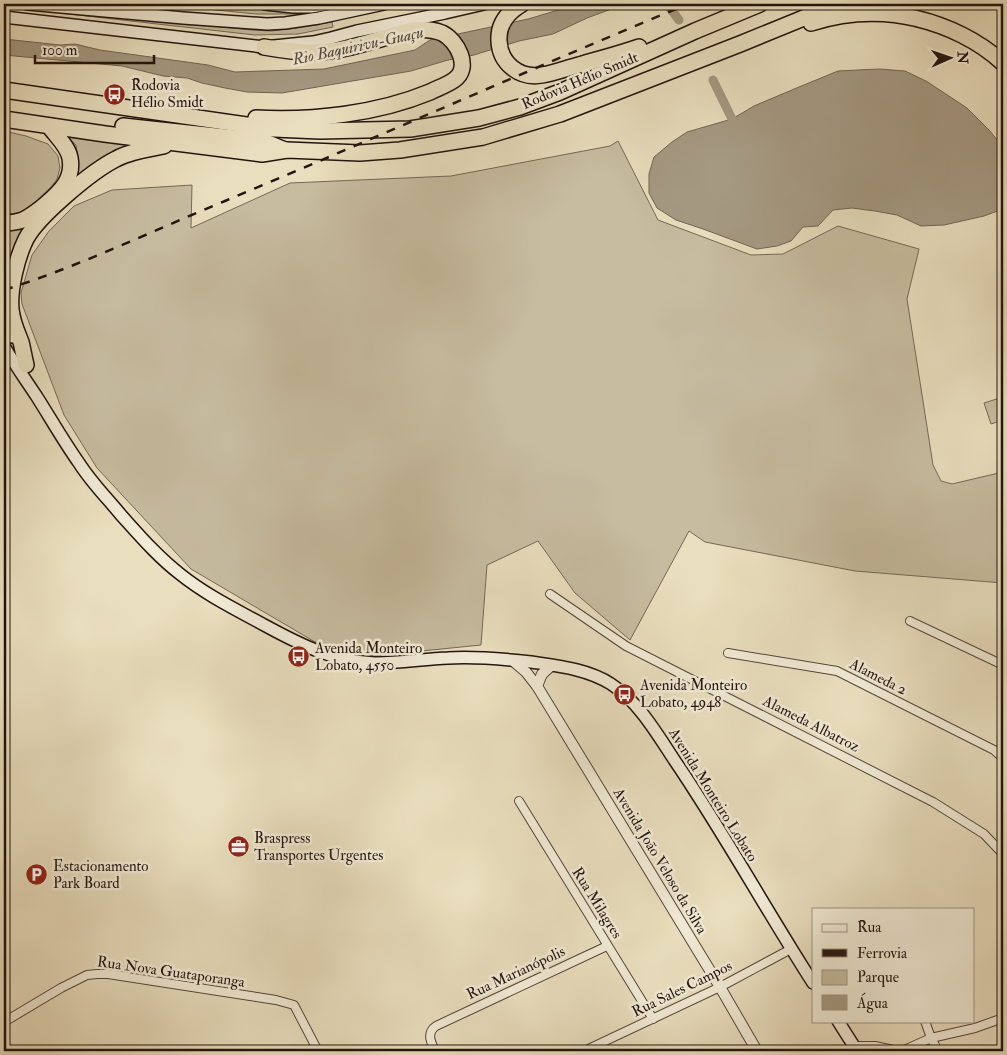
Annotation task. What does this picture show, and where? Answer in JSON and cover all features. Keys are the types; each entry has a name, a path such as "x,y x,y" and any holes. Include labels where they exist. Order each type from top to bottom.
{"highway":[{"name":"Rodovia Hélio Smidt","path":"4,90 274,129 320,131 410,129 479,118 512,109 560,92 760,4"},
{"name":"Rodovia Hélio Smidt","path":"4,119 262,154 287,150 360,154 400,150 483,137 560,114 838,4"},
{"path":"518,6 504,19 500,28 499,49 502,58 512,67 522,73 541,76 695,31"},
{"path":"740,44 817,21 849,14 882,13 914,17 945,27 975,42 1003,63"},
{"path":"197,118 228,116 274,119 302,118 336,115 369,109 397,103 441,87 455,80 460,74 462,64 460,52 444,34 421,29 340,50 297,52 264,47"},
{"name":"Rodovia Hélio Smidt","path":"4,112 263,142 287,150"},
{"path":"4,223 24,219 38,210 61,191 68,180 71,171 68,151 49,126"},
{"path":"26,365 11,309 14,270 26,239 35,226 67,196 103,167 117,158 175,143"}],"main road":[{"path":"28,4 246,23 285,23 384,4"},
{"path":"99,4 130,13"},
{"path":"266,4 311,7 329,4"},
{"path":"4,17 264,47 314,42 484,4"},
{"name":"Avenida Monteiro Lobato","path":"4,318 26,365 37,397"},
{"name":"Avenida Monteiro Lobato","path":"4,346 80,466 103,494 150,548 180,574 214,597 297,643 321,653 348,660 373,663 452,657 512,660 581,671 597,676 624,694 641,712 697,794 812,982"},
{"path":"839,1022 855,1048"}],"street":[{"name":"Alameda Albatroz","path":"550,594 626,646 933,802 984,834 1003,854"},
{"path":"910,621 1003,665"},
{"name":"Alameda 2","path":"728,653 837,672 994,750 1003,758"},
{"path":"512,660 526,672 536,686 542,674 552,665"},
{"name":"Avenida João Veloso da Silva","path":"536,686 757,1051"},
{"name":"Rua Milagres","path":"519,802 653,1019"},
{"name":"Rua Marianópolis","path":"434,1051 430,1033 436,1026 607,946"},
{"name":"Rua Sales Campos","path":"584,1051 720,987 791,949"},
{"name":"Rua Nova Guataporanga","path":"4,1022 87,975 108,974 276,1000 294,1005 318,1051"},
{"path":"855,1048 875,1046 900,1051 930,1038 1003,1018"},
{"path":"925,1022 930,1038 938,1051"}],"green space":[{"path":"4,4 52,7 252,30 271,31 332,22 333,27 298,34 255,35 4,8"},
{"path":"156,4 242,4 311,11 342,4 352,4 300,14 256,14"},
{"path":"4,131 48,144 58,156 60,168 57,179 35,202 20,213 4,214"},
{"path":"67,137 138,145 46,213 4,303 4,229 27,224 78,160 76,145"},
{"path":"618,141 658,220 751,255 783,254 838,226 919,249 907,299 933,465 941,481 952,484 1003,472 1003,583 855,571 705,542 689,531 630,640 575,593 538,541 487,565 481,645 372,656 315,642 191,569 97,468 64,415 22,304 21,293 32,255 49,231 74,206 112,190 192,185 191,228 290,183 451,176 610,146"},
{"path":"1003,397 1003,420 991,424 984,403"}],"water":[{"name":"Rio Baquirivu-Guaçu","path":"579,4 625,4 587,18 553,34 519,41 474,55 448,60 411,71 282,93 247,92 122,66 4,55 4,39 60,45 75,44 100,50 208,65 235,72 324,69 415,50 430,40 528,19"},
{"path":"879,69 905,71 926,81 967,108 989,130 1003,147 1003,209 984,216 944,225 921,226 897,215 875,211 852,208 833,210 818,226 803,227 791,241 777,246 757,249 676,220 657,208 649,193 649,174 654,157 687,132 732,119 754,106 838,71"}],"waterway":[{"path":"667,4 679,20"},
{"path":"713,80 732,119"}],"railway":[{"path":"4,290 116,248 688,4"}],"place":[{"name":"Rodovia Hélio Smidt","path":"115,94"},
{"name":"Avenida Monteiro Lobato, 4550","path":"299,657"},
{"name":"Avenida Monteiro Lobato, 4948","path":"624,694"},
{"name":"Braspress Transportes Urgentes","path":"238,847"},
{"name":"Estacionamento Park Board","path":"37,875"}]}
